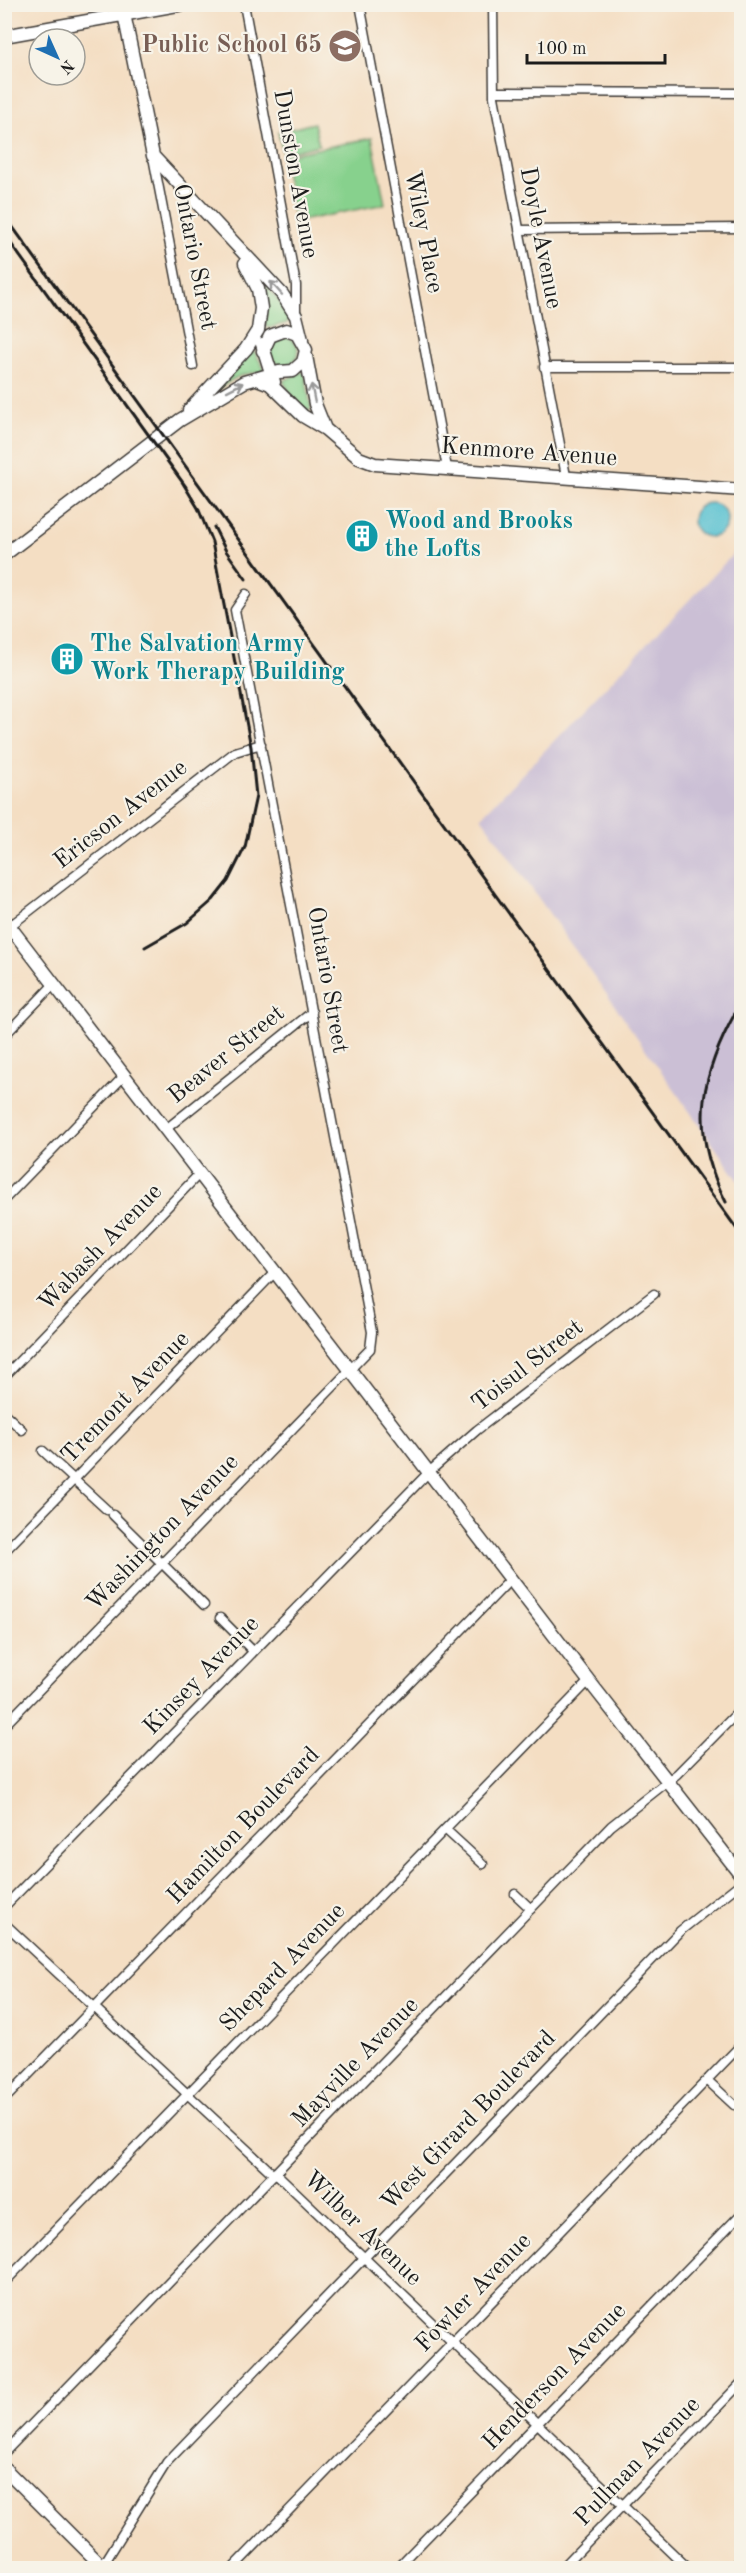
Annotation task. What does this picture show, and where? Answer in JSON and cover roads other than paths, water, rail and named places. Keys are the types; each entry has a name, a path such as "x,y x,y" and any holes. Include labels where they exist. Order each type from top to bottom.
{"street":[{"path":"4,36 124,9 183,4"},
{"name":"Dunston Avenue","path":"244,4 296,285 296,316"},
{"name":"Wiley Place","path":"360,4 447,468"},
{"name":"Doyle Avenue","path":"493,4 494,92 566,476"},
{"name":"Ontario Street","path":"124,9 193,366"},
{"path":"494,92 741,93"},
{"name":"Ontario Street","path":"153,156 282,294 296,316 302,340"},
{"path":"519,230 741,228"},
{"name":"Ontario Street","path":"226,234 251,272 258,289 261,308 261,340 247,348"},
{"path":"286,330 292,331 302,340 306,356 299,368 273,377 261,340 286,330"},
{"name":"Kenmore Avenue","path":"180,420 247,348"},
{"name":"Kenmore Avenue","path":"306,356 315,404 325,429"},
{"path":"544,367 741,367"},
{"name":"Kenmore Avenue","path":"4,555 180,420 234,387 257,379 273,377 303,416 325,429 359,458 375,464 741,490"},
{"name":"Ontario Street","path":"246,594 235,610 372,1332 370,1348 350,1368"},
{"name":"Ericson Avenue","path":"7,922 235,752 261,744"},
{"path":"7,922 741,1876"},
{"path":"4,1036 55,983"},
{"name":"Beaver Street","path":"166,1129 312,1012"},
{"path":"4,1200 125,1075"},
{"name":"Wabash Avenue","path":"4,1377 200,1173"},
{"name":"Tremont Avenue","path":"4,1552 276,1271"},
{"name":"Toisul Street","path":"429,1472 477,1430 654,1294"},
{"name":"Washington Avenue","path":"4,1726 350,1368"},
{"path":"4,1413 22,1430"},
{"path":"43,1451 204,1605"},
{"name":"Kinsey Avenue","path":"4,1907 429,1472"},
{"name":"Hamilton Boulevard","path":"4,2100 511,1579"},
{"path":"220,1618 254,1651"},
{"name":"Shepard Avenue","path":"4,2283 589,1681"},
{"name":"Mayville Avenue","path":"4,2453 611,1826 668,1781 741,1708"},
{"path":"445,1829 483,1864"},
{"name":"West Girard Boulevard","path":"100,2567 167,2462 680,1931 741,1882"},
{"path":"515,1894 531,1909"},
{"name":"Wilber Avenue","path":"4,1923 276,2174 688,2568"},
{"name":"Fowler Avenue","path":"233,2568 741,2044"},
{"path":"707,2080 734,2105"},
{"name":"Henderson Avenue","path":"397,2568 741,2213"},
{"name":"Pullman Avenue","path":"562,2568 741,2382"},
{"path":"4,2468 100,2567"},
{"path":"732,2568 741,2559"}],"water":[{"path":"710,503 722,508 727,520 722,532 710,537 698,532 693,520 698,508"}],"railway":[{"path":"4,215 742,1236"},
{"path":"4,234 186,487"},
{"path":"145,947 187,923 213,900 228,881 245,847 256,796 251,747 212,542 198,508 181,480"},
{"path":"214,527 226,551 246,579"},
{"path":"726,1202 706,1149 703,1124 704,1100 717,1051 742,1001"}],"place":[{"name":"Public School 65","path":"345,46"},
{"name":"Wood and Brooks the Lofts","path":"362,536"},
{"name":"The Salvation Army Work Therapy Building","path":"67,659"}]}
